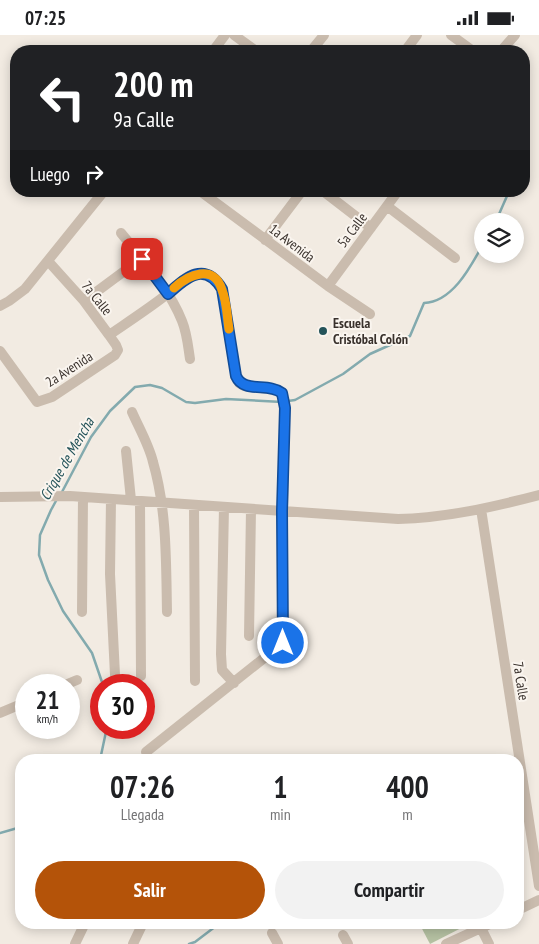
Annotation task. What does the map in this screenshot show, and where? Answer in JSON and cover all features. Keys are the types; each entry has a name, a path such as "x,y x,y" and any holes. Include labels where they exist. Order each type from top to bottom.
{"street":[{"path":"234,35 248,45"},
{"path":"316,45 324,35"},
{"path":"451,35 465,45"},
{"path":"506,45 515,35"},
{"path":"0,306 25,289 99,197"},
{"name":"1a Avenida","path":"209,197 328,286 370,314"},
{"path":"265,240 297,197"},
{"path":"332,197 371,227"},
{"name":"5a Calle","path":"328,286 394,197"},
{"path":"387,206 455,258"},
{"path":"121,233 168,294 182,320 190,359"},
{"path":"84,301 142,259"},
{"name":"7a Calle","path":"48,261 84,301 109,335 118,350 116,355"},
{"path":"109,335 168,294 185,279 194,275 206,274 218,281 222,289 236,376 239,383 244,386 278,390 283,397 285,408 282,511 283,643 146,752"},
{"name":"2a Avenida","path":"0,351 37,402 52,397 116,355"},
{"path":"132,412 153,460 162,503 166,549 167,612"},
{"path":"126,451 135,501 141,674"},
{"path":"0,497 54,495 398,519 481,509 539,495"},
{"path":"82,613 84,587 83,497"},
{"path":"112,499 110,574 115,674"},
{"path":"194,505 195,681"},
{"path":"224,507 221,654 222,670 234,683"},
{"path":"249,636 251,509"},
{"name":"7a Calle","path":"481,509 519,754"},
{"path":"0,713 15,707"},
{"name":"7a Calle","path":"524,788 539,886"},
{"path":"524,908 539,900"},
{"path":"75,944 82,929"},
{"path":"133,944 140,929"},
{"path":"446,944 479,929"},
{"path":"482,929 489,944"},
{"path":"272,933 278,944"}],"green space":[{"path":"422,929 459,929 430,944"}],"waterway":[{"name":"Crique de Mencha","path":"500,213 507,197"},
{"name":"Crique de Mencha","path":"288,401 295,400 343,374 370,354 410,336 424,303 443,297 459,282 474,260"},
{"name":"Crique de Mencha","path":"62,492 91,437 110,411 135,387 150,385 162,388 186,402 195,403 226,399 282,402"},
{"name":"Crique de Mencha","path":"57,499 40,535 39,555 48,580 63,611 92,653 99,674"},
{"name":"Crique de Mencha","path":"101,754 104,739"},
{"name":"Crique de Mencha","path":"0,833 15,829"},
{"path":"189,944 195,942 212,929"}],"slow traffic":[{"path":"174,288 185,279 194,275 206,274 218,281 222,289 229,329"}],"place":[{"name":"Escuela Cristóbal Colón","path":"323,331"}],"route":[{"path":"142,259 168,294 185,279 194,275 206,274 218,281 222,289 236,376 239,383 244,386 278,390 282,393 285,408 282,511 283,643"}]}
